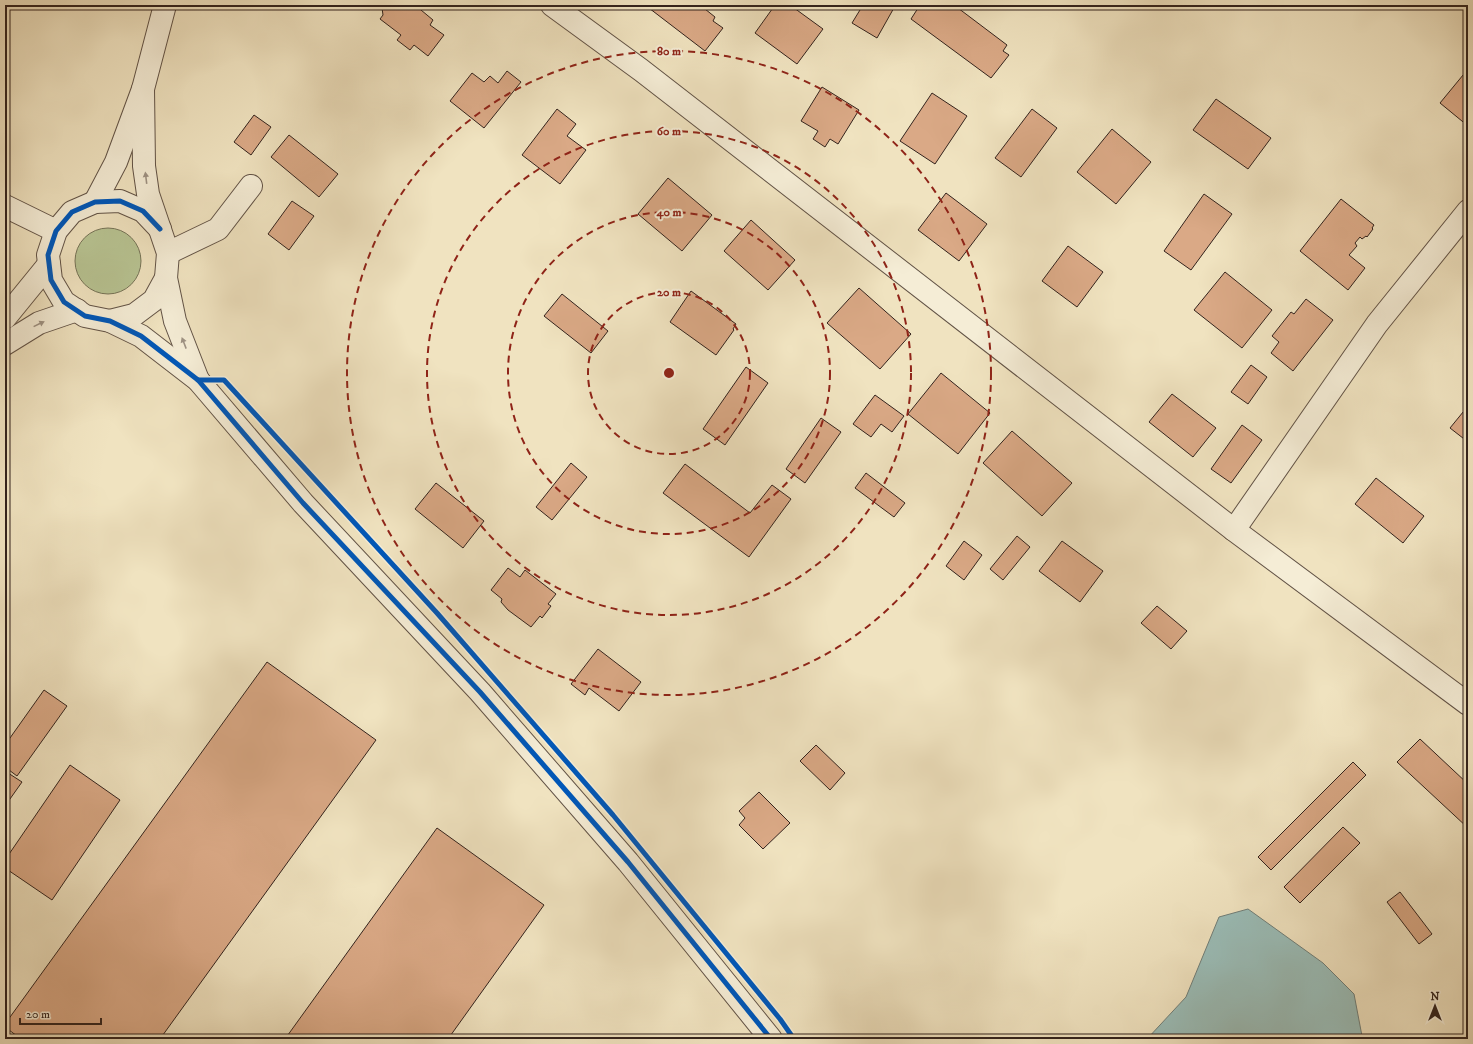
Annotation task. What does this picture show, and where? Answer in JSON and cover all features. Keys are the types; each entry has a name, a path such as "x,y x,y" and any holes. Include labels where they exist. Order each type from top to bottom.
{"street":[{"path":"95,202 116,162 143,89 165,5"},
{"path":"552,5 641,70 1234,530 1468,704"},
{"path":"143,89 144,166 148,194 168,253 166,278 175,321 198,380"},
{"path":"168,253 218,229 250,186"},
{"path":"160,229 143,211 120,201 95,202 72,212 56,231 48,255 51,280 64,302 85,316 110,321 141,336 198,380 303,503 480,692 628,862 771,1039"},
{"path":"5,206 56,231"},
{"path":"1234,530 1377,324 1468,211"},
{"path":"5,318 49,264"},
{"path":"110,321 134,315 154,300 166,278"},
{"path":"5,344 39,323 77,310"}],"green space":[{"path":"102,228 114,228 121,230 132,237 139,248 141,261 139,274 132,285 121,292 114,294 102,294 95,292 84,285 77,274 75,267 75,255 77,248 84,237 95,230"}],"water":[{"path":"1248,909 1323,963 1354,994 1362,1036 1360,1039 1147,1039 1186,997 1219,917"}],"building":[{"path":"384,5 415,5 433,20 430,25 444,35 428,56 414,45 410,50 397,40 401,35 380,19 383,15 382,8"},
{"path":"645,5 700,5 715,17 713,21 723,28 705,51"},
{"path":"775,5 790,5 823,29 797,64 755,33"},
{"path":"863,5 895,6 877,38 852,23"},
{"path":"920,5 954,5 1007,45 1003,51 1009,55 991,78 911,19"},
{"path":"1468,69 1468,126 1440,103"},
{"path":"507,71 521,82 484,128 450,101 472,73 484,82 490,76 498,83"},
{"path":"822,87 859,110 838,144 830,139 825,147 813,139 818,131 801,121"},
{"path":"932,93 967,116 935,164 900,141"},
{"path":"1216,99 1271,138 1248,169 1193,130"},
{"path":"557,109 576,124 567,136 586,150 560,184 522,155"},
{"path":"1032,109 1057,128 1021,177 995,158"},
{"path":"254,115 271,127 251,155 234,142"},
{"path":"1112,129 1151,162 1116,204 1077,172"},
{"path":"289,135 338,174 319,197 271,157"},
{"path":"668,178 712,215 682,251 638,214"},
{"path":"946,193 987,224 959,261 918,230"},
{"path":"1204,194 1232,214 1191,270 1164,251"},
{"path":"1341,199 1374,225 1367,237 1366,236 1362,239 1360,237 1355,243 1357,246 1349,255 1365,268 1348,290 1300,251"},
{"path":"292,201 314,216 289,250 268,234"},
{"path":"751,220 795,260 768,290 724,251"},
{"path":"1068,246 1103,272 1077,307 1042,281"},
{"path":"1225,272 1272,310 1242,348 1194,310"},
{"path":"859,288 911,334 880,369 827,323"},
{"path":"691,291 736,324 733,329 734,330 716,355 670,322"},
{"path":"562,294 608,331 591,353 544,316"},
{"path":"1306,299 1333,320 1293,371 1271,353 1279,342 1272,336 1291,312 1294,314"},
{"path":"1251,365 1267,377 1248,404 1231,392"},
{"path":"746,367 768,383 725,445 703,429"},
{"path":"941,373 990,413 958,454 908,414"},
{"path":"1172,394 1216,428 1193,457 1149,422"},
{"path":"875,395 904,416 892,432 881,424 871,437 853,424"},
{"path":"1468,406 1468,442 1450,428"},
{"path":"821,418 841,432 805,483 786,469"},
{"path":"1242,425 1262,440 1231,483 1211,469"},
{"path":"1012,431 1072,483 1042,516 983,463"},
{"path":"571,463 587,477 552,520 536,507"},
{"path":"685,464 750,513 772,485 791,499 749,557 663,493"},
{"path":"866,473 905,503 894,517 855,488"},
{"path":"1376,478 1424,516 1403,543 1355,504"},
{"path":"436,483 484,521 463,548 415,509"},
{"path":"1017,536 1030,547 1003,580 990,569"},
{"path":"964,541 982,555 964,580 946,566"},
{"path":"1062,541 1103,571 1080,602 1039,571"},
{"path":"508,568 520,577 525,570 556,594 548,604 551,606 542,618 540,616 531,627 508,610 501,602 502,599 491,590"},
{"path":"1157,606 1187,631 1171,649 1141,623"},
{"path":"598,649 641,682 619,711 589,688 585,695 571,684"},
{"path":"267,662 376,740 160,1039 21,1039 5,1027 5,1024"},
{"path":"44,690 67,706 17,776 5,767 5,745"},
{"path":"1420,739 1468,784 1468,828 1397,762"},
{"path":"816,745 845,773 830,790 800,761"},
{"path":"1353,762 1366,775 1271,870 1258,857"},
{"path":"70,765 120,800 52,900 5,868 5,860"},
{"path":"5,771 22,782 5,806"},
{"path":"759,792 790,823 763,849 739,825 745,818 739,811"},
{"path":"1343,827 1360,843 1300,903 1284,887"},
{"path":"437,828 544,905 448,1039 285,1039"},
{"path":"1400,892 1432,934 1419,944 1387,902"}],"cycle path":[{"path":"160,229 143,211 120,201 95,202 72,212 56,231 48,255 51,280 64,302 85,316 110,321 141,336 198,380 303,503 480,692 628,862 771,1039"},
{"path":"198,380 224,380 437,613 613,815 780,1019 794,1039"}]}
